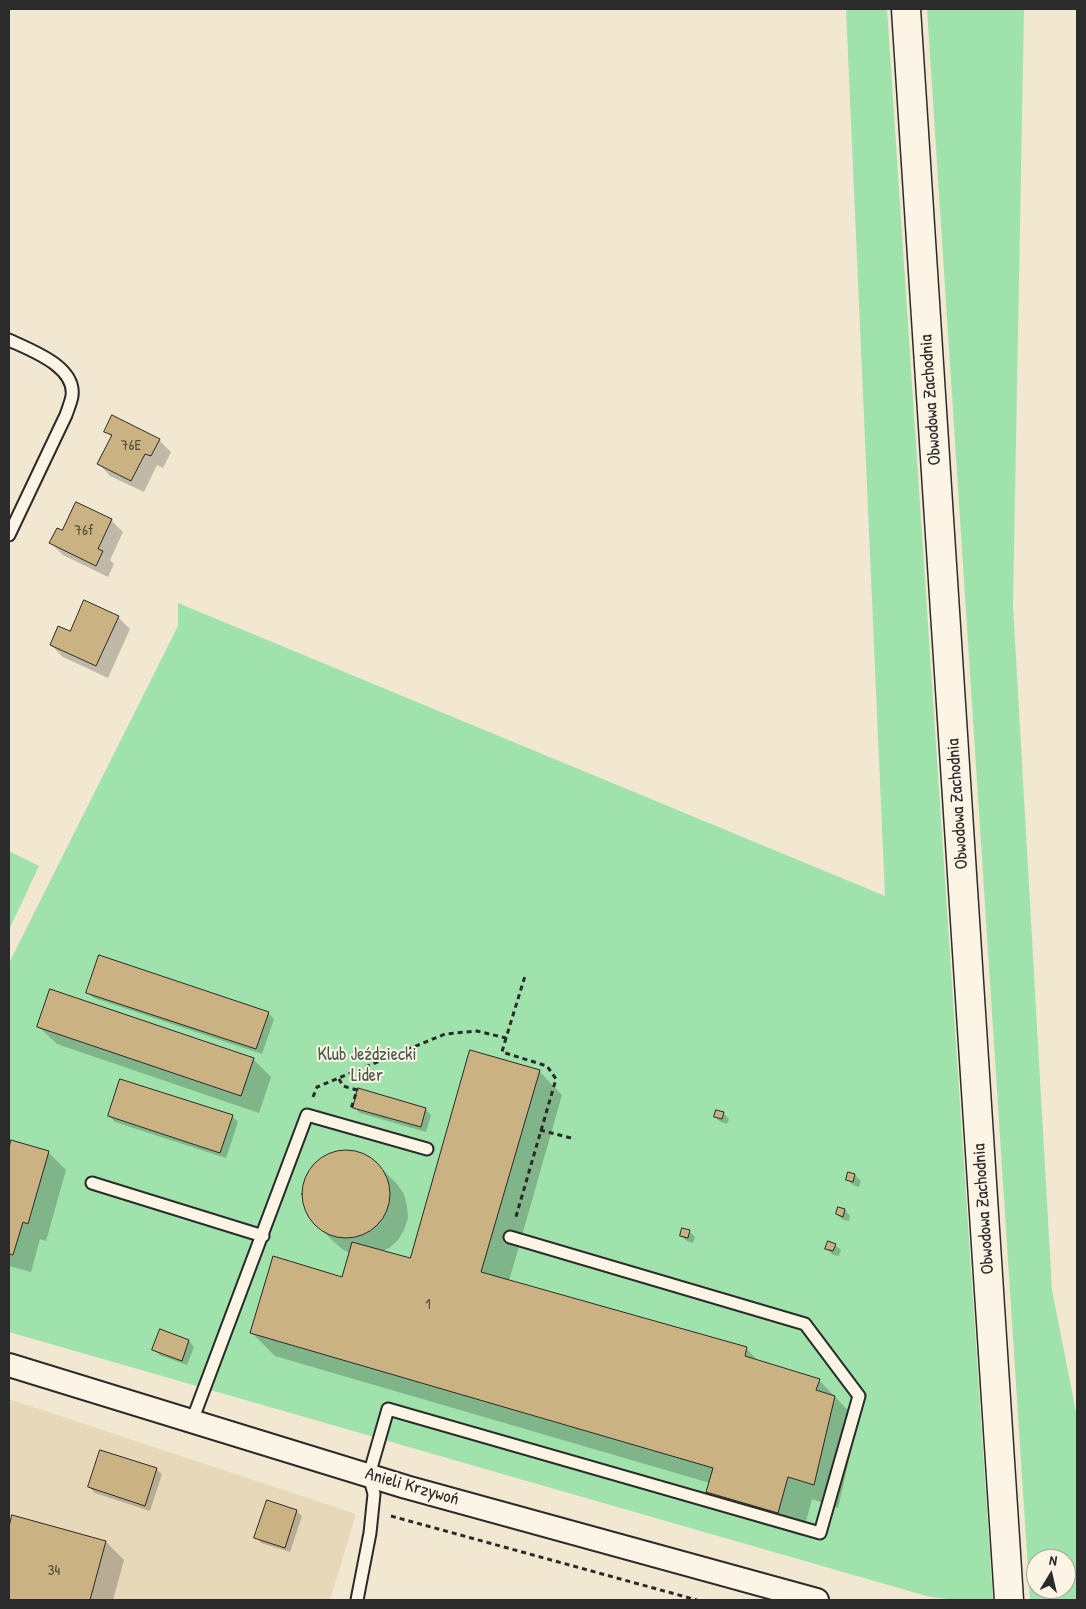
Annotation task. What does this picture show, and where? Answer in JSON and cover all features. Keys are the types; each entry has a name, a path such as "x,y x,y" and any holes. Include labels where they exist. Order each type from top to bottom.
{"main road":[{"name":"Obwodowa Zachodnia","path":"906,9 1009,1600"}],"street":[{"name":"Anieli Krzywoń","path":"9,1365 425,1492 817,1600"}],"lane":[{"path":"9,340 50,359 68,377 72,394 66,415 9,535"},
{"path":"192,1420 263,1236 307,1115 427,1149"},
{"path":"92,1183 263,1236"},
{"path":"357,1600 370,1533 374,1494 369,1475 388,1409 820,1534 859,1396 804,1324 510,1237"}],"path":[{"path":"510,1237 556,1079 547,1066 502,1052 525,976"},
{"path":"307,1115 317,1087 444,1034 477,1031 506,1038"},
{"path":"339,1079 343,1086 357,1091 346,1126"},
{"path":"540,1130 575,1139"},
{"path":"388,1516 697,1600"}],"shaded area":[{"path":"9,1399 356,1514 330,1600 9,1600"}],"green space":[{"name":"Klub Jeździecki Lider","path":"846,9 887,9 993,1600 956,1600 930,1597 9,1332 9,963 178,626 178,603 885,896"},
{"path":"927,9 1024,9 1013,605 1052,1290 1077,1417 1077,1600 1030,1600 1076,1599 1076,1549 1027,1549"},
{"path":"9,851 39,866 9,930"}],"building":[{"path":"112,415 160,439 151,456 145,454 131,481 97,464 112,435 104,432"},
{"path":"76,502 112,519 98,549 103,551 96,566 49,543 57,528 62,530"},
{"path":"84,600 119,616 96,666 50,645 58,626 70,631"},
{"path":"99,955 269,1012 256,1049 86,993"},
{"path":"50,989 254,1058 241,1096 37,1027"},
{"path":"470,1050 540,1070 481,1272 747,1347 745,1356 820,1379 816,1390 835,1396 814,1485 788,1477 778,1513 706,1492 713,1468 250,1333 273,1256 342,1277 352,1242 410,1258"},
{"path":"120,1079 233,1115 220,1153 108,1116"},
{"path":"358,1088 426,1108 421,1127 353,1108"},
{"path":"716,1110 724,1112 722,1119 714,1117"},
{"path":"11,1140 49,1151 28,1224 23,1222 13,1255 9,1254 9,1150"},
{"path":"346,1150 363,1153 377,1163 387,1177 390,1194 387,1211 377,1225 363,1235 346,1238 329,1235 315,1225 305,1211 302,1194 305,1177 315,1163 329,1153"},
{"path":"848,1172 855,1174 853,1182 846,1180"},
{"path":"838,1207 845,1209 843,1217 836,1214"},
{"path":"682,1228 690,1230 688,1238 680,1236"},
{"path":"828,1241 836,1244 833,1251 825,1249"},
{"path":"160,1329 189,1340 182,1361 152,1350"},
{"path":"100,1450 157,1468 145,1506 88,1487"},
{"path":"267,1500 297,1510 285,1548 254,1538"},
{"path":"12,1515 106,1541 90,1600 9,1600 9,1528"}]}
